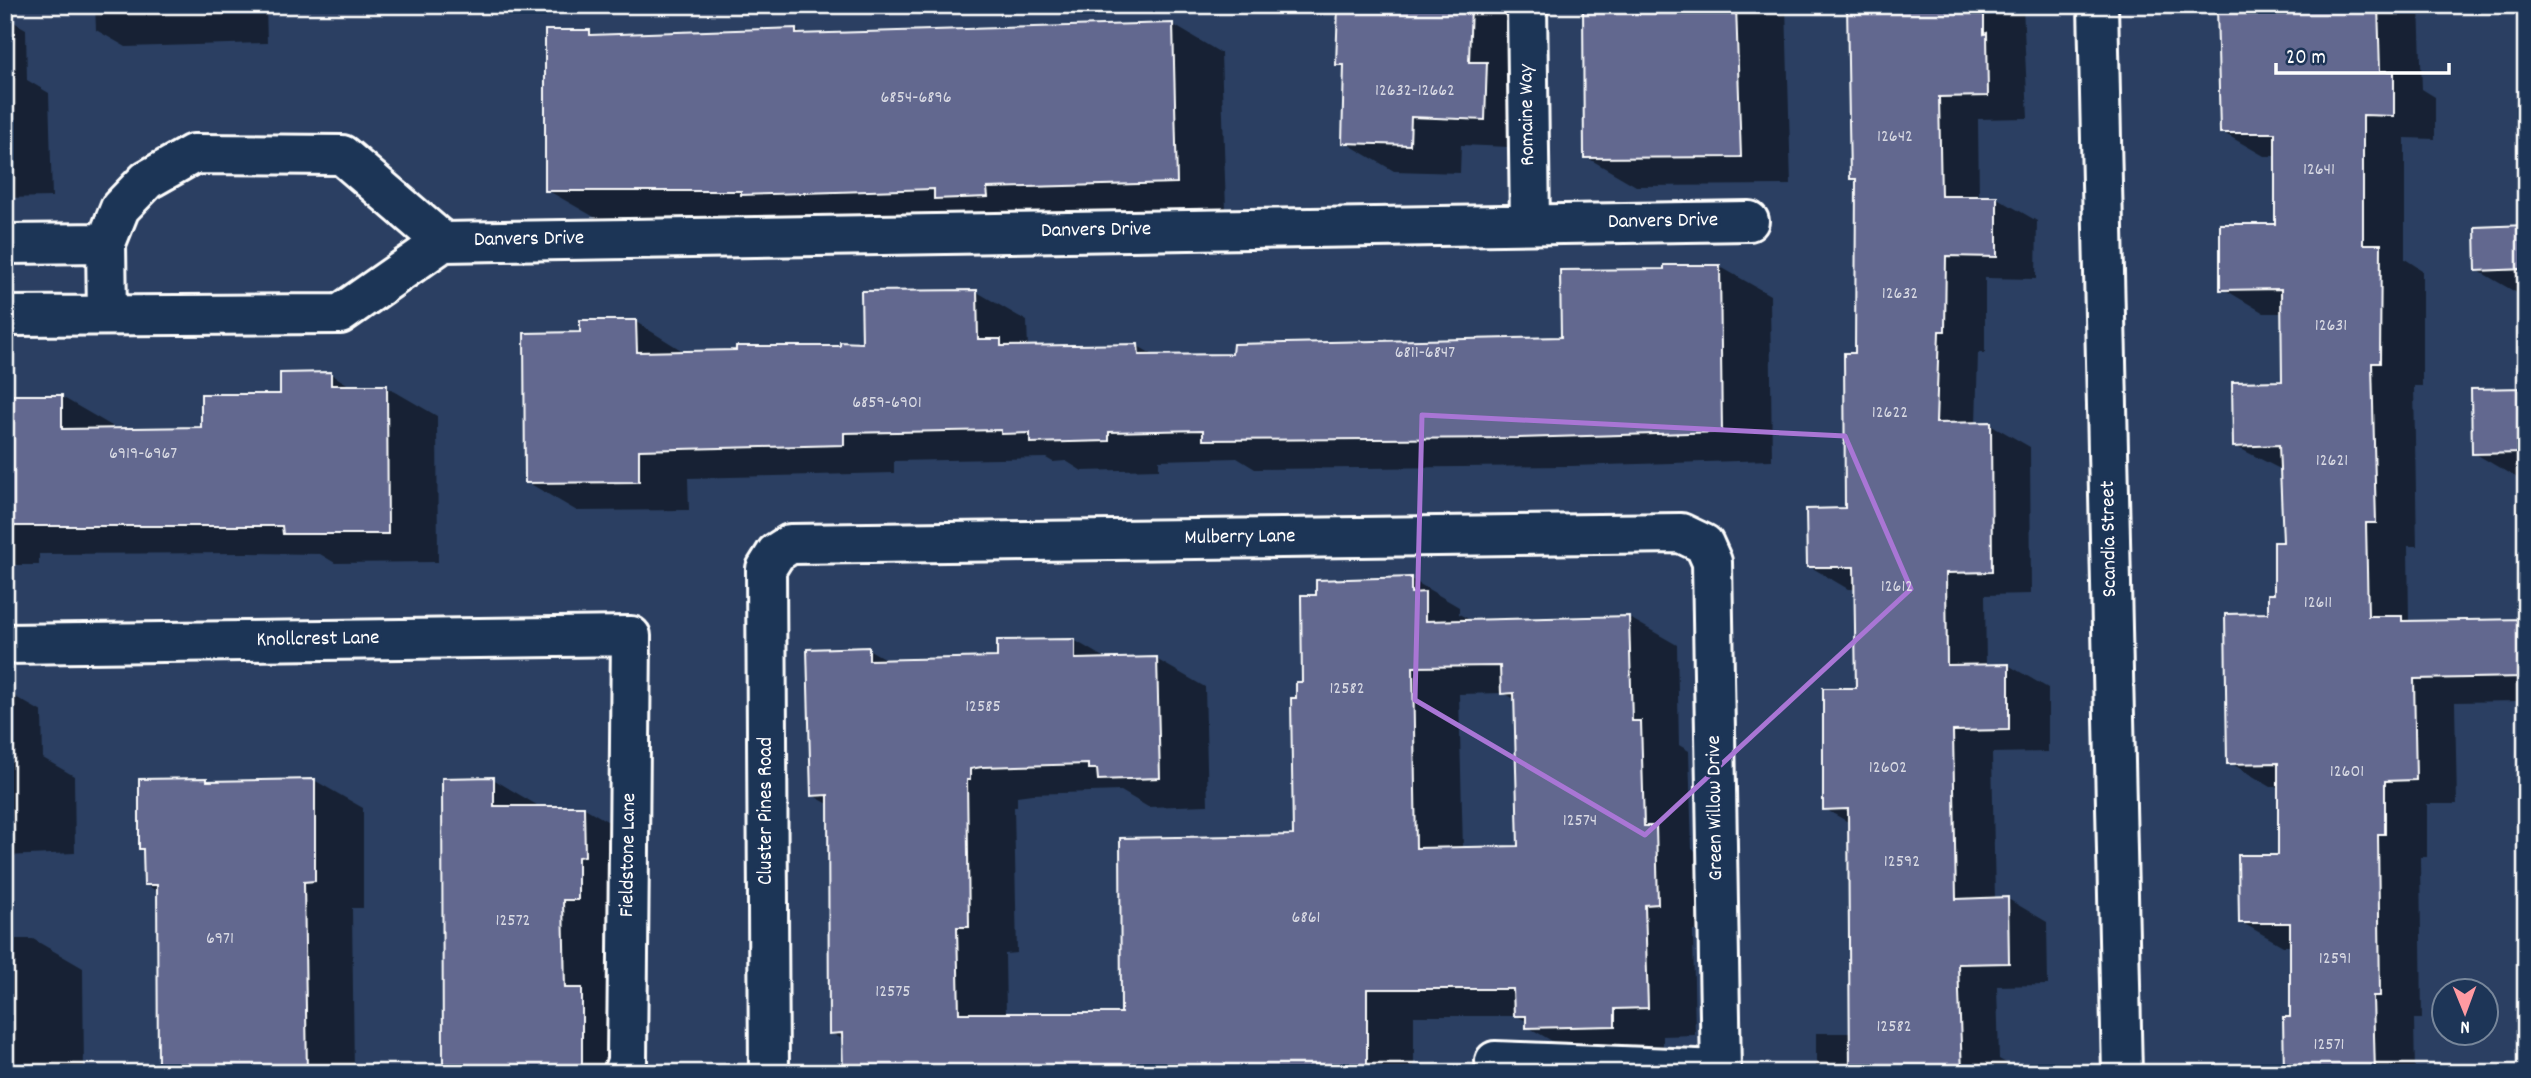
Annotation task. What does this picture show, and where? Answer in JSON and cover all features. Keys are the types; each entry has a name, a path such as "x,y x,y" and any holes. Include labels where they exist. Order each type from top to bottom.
{"street":[{"name":"Romaine Way","path":"1527,5 1530,224"},
{"name":"Scandia Street","path":"2098,5 2122,1073"},
{"name":"Danvers Drive","path":"106,243 120,208 147,180 193,154 342,155 443,242"},
{"name":"Danvers Drive","path":"5,316 341,314 443,242 1749,221"},
{"path":"5,244 106,243 107,315"},
{"name":"Mulberry Lane","path":"776,553 790,544 1681,533 1704,544"},
{"name":"Green Willow Drive","path":"1704,544 1712,562 1721,1071"},
{"name":"Cluster Pines Road","path":"769,1073 766,569 776,553"},
{"name":"Knollcrest Lane","path":"5,644 631,636"},
{"name":"Fieldstone Lane","path":"623,1073 627,1061 631,636"},
{"path":"1495,1061 1721,1071"}],"highlighted area":[{"path":"1422,415 1845,436 1911,589 1645,835 1415,700"}],"building":[{"path":"1338,5 1471,5 1469,62 1487,62 1485,120 1411,117 1410,145 1342,143 1344,65 1336,65"},
{"path":"1583,5 1736,5 1741,157 1584,158"},
{"path":"1847,5 1984,5 1988,96 1939,97 1941,196 1997,196 1997,257 1946,256 1945,331 1939,331 1936,423 1991,422 1992,572 1946,573 1947,665 2009,664 2009,730 1953,731 1956,899 2008,897 2009,963 1958,964 1962,1073 1850,1073 1848,809 1823,810 1823,688 1856,688 1854,567 1807,567 1806,509 1845,508 1844,353 1855,353 1856,179 1850,179"},
{"path":"2217,5 2378,5 2380,71 2394,71 2394,116 2363,115 2363,244 2381,244 2380,363 2372,363 2376,523 2366,523 2368,616 2402,616 2402,621 2526,619 2526,677 2414,679 2416,780 2385,781 2385,834 2378,834 2380,996 2373,996 2375,1073 2284,1073 2283,1017 2290,1017 2290,923 2239,923 2238,855 2278,855 2278,763 2227,764 2225,614 2268,613 2268,594 2274,594 2274,542 2283,542 2279,445 2233,447 2232,382 2282,381 2281,289 2220,290 2220,224 2275,224 2275,133 2220,133"},
{"path":"1173,23 1177,183 987,188 988,197 934,199 934,189 741,195 741,191 545,191 545,30 590,30 590,35 796,28 796,34"},
{"path":"2526,225 2526,269 2476,271 2475,227"},
{"path":"1664,265 1720,265 1722,432 1519,438 1203,440 1203,430 1109,432 1109,441 1030,443 1030,433 1001,434 1001,430 844,433 844,445 639,450 639,482 525,483 524,333 580,332 580,320 636,320 637,352 736,350 736,346 840,346 840,342 862,343 861,291 977,290 978,339 1001,339 1001,346 1138,344 1139,355 1232,354 1233,344 1561,337 1560,270 1664,269"},
{"path":"331,372 331,385 387,385 388,534 283,534 282,526 5,526 5,395 62,395 62,429 201,427 201,394 280,394 280,373"},
{"path":"2526,388 2526,453 2472,454 2471,389"},
{"path":"1411,577 1411,593 1425,592 1425,621 1629,616 1632,721 1641,721 1644,826 1656,826 1658,904 1645,905 1648,1008 1615,1009 1615,1026 1526,1028 1526,1016 1514,1016 1513,989 1367,989 1367,1073 843,1073 842,1033 829,1034 828,795 811,796 807,649 869,647 869,660 997,657 997,640 1075,639 1075,659 1157,657 1160,778 1098,780 1097,769 1088,769 1088,764 982,767 970,769 970,780 967,780 969,927 957,927 959,1013 1121,1013 1120,838 1293,835 1291,698 1296,698 1296,682 1302,682 1301,595 1316,595 1316,580","holes":["1500,666 1501,694 1514,693 1518,846 1416,848 1413,667"]},
{"path":"494,777 494,806 584,806 585,856 578,857 578,900 563,900 565,988 582,988 582,1073 443,1073 442,778"},
{"path":"207,778 207,781 315,779 315,881 304,882 307,1073 158,1073 157,885 144,885 143,849 139,849 139,779"}]}
